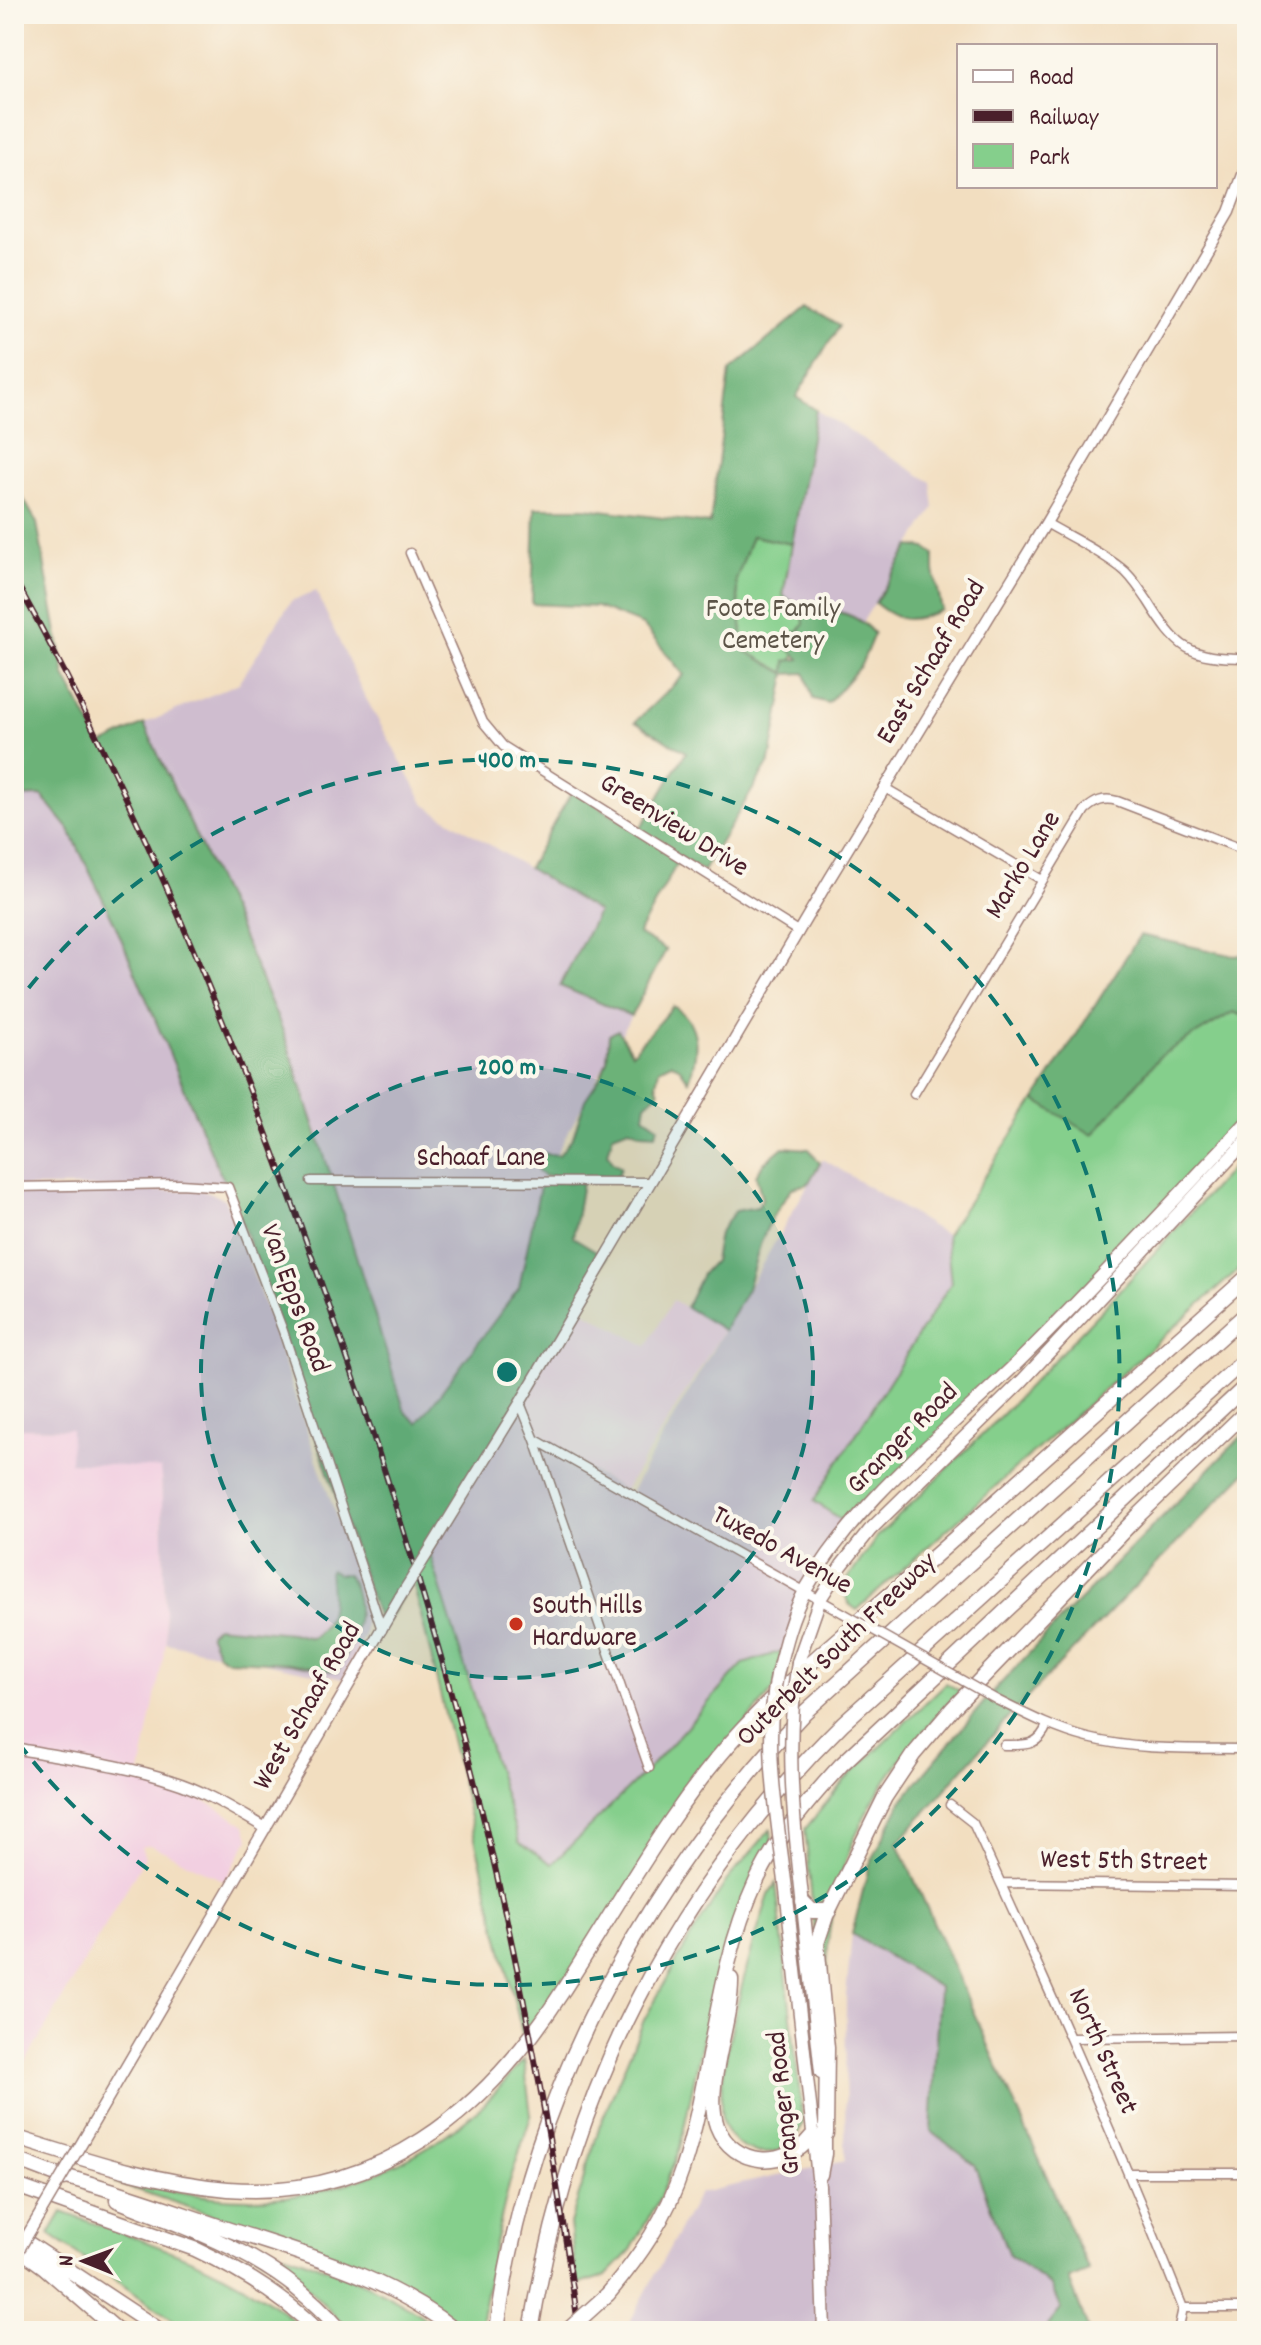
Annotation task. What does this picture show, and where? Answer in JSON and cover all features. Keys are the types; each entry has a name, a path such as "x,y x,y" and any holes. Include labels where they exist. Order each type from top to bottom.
{"highway":[{"path":"14,2137 127,2171 174,2181 252,2190 289,2188 351,2174 431,2135 457,2116 504,2072 536,2031 661,1832 743,1728 829,1647 1247,1277"},
{"name":"Outerbelt South Freeway","path":"497,2331 521,2208 565,2073 630,1941 699,1837 745,1778 805,1712 1247,1313"},
{"name":"Outerbelt South Freeway","path":"531,2331 550,2233 564,2178 587,2110 626,2020 677,1928 705,1886 783,1785 843,1723 1247,1358"},
{"path":"567,2331 608,2294 645,2246 682,2170 731,1959 749,1900 775,1847 827,1780 1247,1385"},
{"path":"731,1959 731,1998 715,2087 717,2125 730,2146 746,2157 759,2160 784,2157 818,2136 827,2048 817,1943 878,1809 913,1755 953,1708 1099,1557 1247,1411"},
{"path":"803,1902 812,1911 829,1911"},
{"path":"14,2159 233,2246 282,2276 311,2299 341,2331"},
{"path":"56,2174 151,2202 355,2272 413,2300 456,2331"},
{"path":"14,2185 157,2235 222,2262 255,2280 318,2331"},
{"path":"14,2234 161,2331"},
{"path":"14,2245 118,2331"}],"main road":[{"name":"Granger Road","path":"818,2136 771,1746 772,1707 789,1628 805,1591 833,1549 899,1474 1062,1318 1247,1122"},
{"name":"Granger Road","path":"824,2331 818,2136 803,1902 789,1770 798,1662 820,1599 870,1530 1021,1382 1247,1140"}],"street":[{"name":"East Schaaf Road","path":"650,1182 1229,212 1245,181 1247,164"},
{"path":"1046,523 1122,568 1139,588 1162,626 1183,647 1215,657 1247,658"},
{"name":"Greenview Drive","path":"410,553 483,722 503,746 799,932"},
{"path":"885,788 1042,880"},
{"name":"Marko Lane","path":"914,1094 1085,810 1093,803 1108,799 1247,851"},
{"name":"Schaaf Lane","path":"311,1181 650,1182"},
{"name":"West Schaaf Road","path":"14,2258 400,1597 520,1403 650,1182"},
{"name":"Van Epps Road","path":"14,1187 180,1184 228,1187 287,1343 382,1630"},
{"path":"520,1403 649,1768"},
{"name":"Tuxedo Avenue","path":"535,1440 997,1700 1047,1725 1115,1744 1247,1749"},
{"path":"1004,1745 1032,1744 1040,1739 1047,1725"},
{"path":"14,1748 172,1781 206,1795 266,1828"},
{"name":"North Street","path":"950,1805 973,1823 1001,1883 1130,2173 1183,2308"},
{"name":"West 5th Street","path":"1001,1883 1247,1886"},
{"path":"1072,2038 1247,2036"},
{"path":"1130,2173 1247,2173"},
{"path":"1178,2331 1183,2308 1247,2308"}],"shaded area":[{"path":"816,410 931,482 934,508 853,637 783,596"},
{"path":"316,591 363,693 425,805 599,912 560,986 631,1016 541,1182 519,1288 418,1423 405,1412 333,1182 239,928 144,724 239,683 291,601"},
{"path":"41,796 69,829 114,922 228,1187 14,1187 14,797"},
{"path":"823,1159 946,1235 951,1283 815,1500 851,1527 828,1556 782,1651 649,1768 552,1864 519,1842 429,1551 520,1403 535,1440 630,1493"},
{"path":"198,1190 224,1199 235,1219 352,1563 365,1609 365,1633 343,1679 166,1643 161,1469 70,1462 71,1429 14,1428 14,1194"},
{"path":"673,1300 724,1330 625,1490 535,1440 520,1403 577,1307 647,1346"},
{"path":"14,1428 71,1429 71,1462 161,1468 166,1643 139,1778 214,1806 245,1825 249,1838 225,1881 151,1845 141,1847 145,1857 14,2082"},
{"path":"852,1934 939,1987 931,2131 974,2164 1009,2255 1051,2286 1061,2309 1044,2331 625,2331 699,2193 845,2161 846,1995"}],"green space":[{"path":"807,307 839,326 796,397 816,410 792,544 752,536 736,580 744,650 785,673 786,661 800,659 787,647 786,638 792,632 798,632 804,624 803,614 813,612 842,613 859,620 874,634 861,665 828,703 813,699 805,673 786,674 770,761 703,871 680,858 638,934 666,950 631,1016 560,986 598,912 528,868 573,790 639,831 686,752 635,722 684,675 643,625 597,607 532,604 535,508 585,508 710,524 730,371"},
{"path":"14,482 37,523 65,676 101,745 144,724 239,928 283,1031 405,1412 418,1423 519,1288 541,1182 582,1182 573,1237 606,1257 382,1630 233,1196 219,1171 114,922 69,829 42,796 14,797"},
{"name":"Foote Family Cemetery","path":"752,536 792,544 783,596 816,615 786,673 744,650 736,580"},
{"path":"910,546 926,548 934,554 934,571 942,610 914,619 899,618 875,603"},
{"path":"1140,935 1235,956 1247,954 1247,1017 1233,1012 1160,1056 1093,1135 1035,1100"},
{"path":"673,1006 689,1021 696,1049 689,1081 680,1068 671,1063 659,1069 656,1083 659,1092 646,1104 644,1116 658,1126 656,1134 629,1128 613,1134 608,1153 613,1162 621,1167 618,1176 544,1176 538,1171 541,1153 559,1155 573,1137 585,1100 601,1076 607,1060 609,1035 618,1030 632,1053"},
{"path":"1233,1012 1247,1017 1247,1122 851,1527 814,1501 951,1283 946,1235 1035,1100 1093,1134 1160,1056"},
{"path":"783,1147 809,1149 820,1163 808,1184 792,1188 771,1219 747,1289 724,1330 686,1307 702,1274 714,1261 719,1233 735,1211 758,1207 762,1199 756,1175 764,1163"},
{"path":"1247,1151 1247,1262 857,1610 849,1604 845,1596 845,1583 877,1537 986,1431"},
{"path":"1247,1431 1247,1471 1016,1709 898,1843 1089,2271 1069,2279 1089,2331 1044,2331 1061,2309 1051,2286 1009,2255 974,2164 931,2131 939,1987 852,1934 869,1866 902,1800 989,1696"},
{"path":"429,1551 519,1842 552,1864 649,1768 743,1664 782,1651 774,1689 707,1770 525,2045 412,1578"},
{"path":"331,1570 347,1574 354,1586 358,1611 349,1648 337,1672 289,1663 228,1660 218,1654 209,1633 216,1626 291,1633 311,1638 319,1632 328,1617"},
{"path":"946,1683 960,1691 891,1772 873,1801 845,1862 829,1933 827,2006 822,2006 805,1829 844,1781"},
{"path":"771,1829 772,1843 725,1952 704,2032 680,2148 660,2197 631,2250 606,2276 577,2285 570,2224 600,2125 644,2020 727,1880"},
{"path":"776,1883 803,2123 786,2148 761,2153 742,2147 731,2138 724,2126 721,2106 736,2010 763,1913"},
{"path":"524,2060 531,2116 509,2184 491,2261 480,2331 465,2331 416,2294 313,2248 115,2183 117,2178 213,2197 248,2199 283,2197 352,2182 385,2169 446,2135 481,2107"},
{"path":"62,2212 158,2246 221,2274 279,2309 305,2331 189,2331 49,2234"},
{"path":"254,2242 375,2289 441,2331 350,2331 302,2282 250,2250"}],"railway":[{"path":"14,578 134,814 204,976 300,1224 383,1466 439,1649 494,1864 542,2097 579,2331"}],"place":[{"name":"South Hills Hardware","path":"516,1624"}]}
